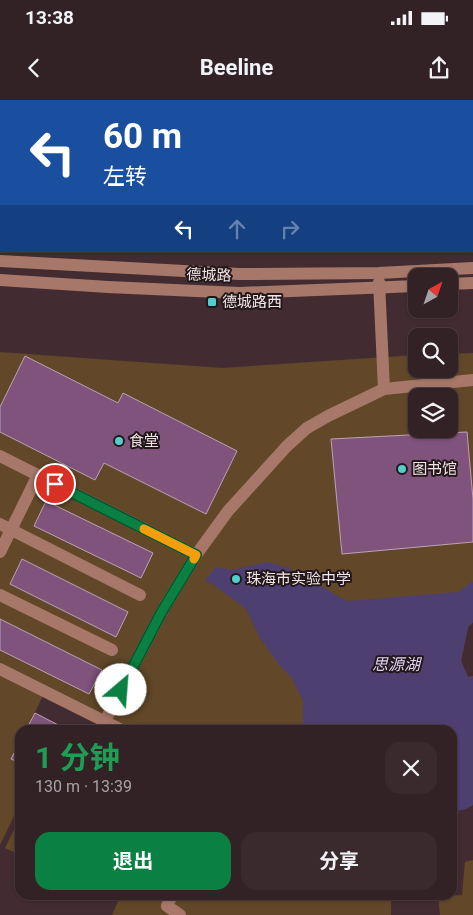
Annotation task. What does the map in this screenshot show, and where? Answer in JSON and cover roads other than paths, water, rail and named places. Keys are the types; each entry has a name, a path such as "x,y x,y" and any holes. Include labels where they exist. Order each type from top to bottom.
{"street":[{"name":"德城路","path":"0,261 238,274 379,273 473,268"},
{"path":"379,273 384,390"},
{"name":"德城路","path":"0,280 240,293 408,286"},
{"path":"458,284 473,283"},
{"path":"105,721 161,613 196,555 228,511 287,446 307,428 384,390 473,380"},
{"path":"0,456 196,555"},
{"path":"0,552 5,527 38,475"},
{"path":"5,527 140,595"},
{"path":"0,594 112,650"},
{"path":"0,669 113,725"},
{"path":"167,905 180,915"}],"water":[{"name":"思源湖","path":"267,562 289,568 347,601 458,592 473,581 473,622 468,627 461,661 468,677 473,676 473,805 457,811 457,725 303,725 303,701 292,678 279,665 260,638 246,609 205,580 216,567 232,570"}],"place":[{"name":"德城路西","path":"212,302"},
{"name":"食堂","path":"119,441"},
{"name":"图书馆","path":"402,469"},
{"name":"珠海市实验中学","path":"236,579"}]}
